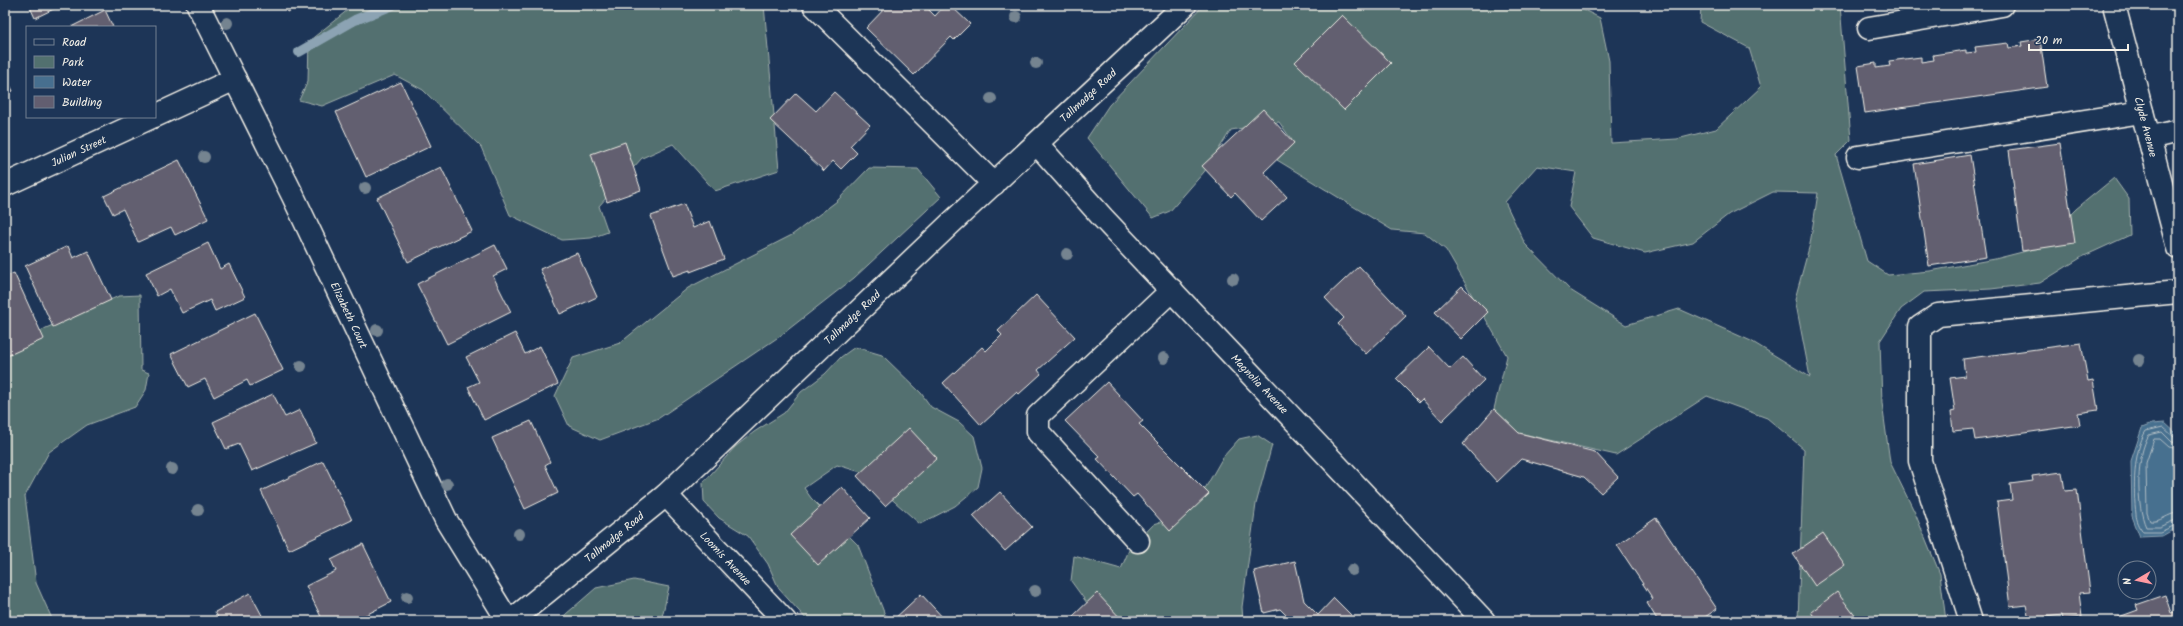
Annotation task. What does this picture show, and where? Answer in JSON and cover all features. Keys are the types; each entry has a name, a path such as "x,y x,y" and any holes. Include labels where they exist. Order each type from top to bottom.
{"street":[{"name":"Elizabeth Court","path":"198,5 293,196 446,520 508,621"},
{"path":"814,5 994,184"},
{"name":"Tallmadge Road","path":"512,621 666,495 741,421 1185,5"},
{"path":"1869,28 2002,5"},
{"name":"Clyde Avenue","path":"2114,5 2178,248"},
{"path":"156,116 234,79"},
{"path":"1858,157 2142,112"},
{"name":"Julian Street","path":"5,185 150,118"},
{"path":"2149,138 2178,131"},
{"name":"Magnolia Avenue","path":"1038,144 1103,218 1484,621"},
{"path":"1138,541 1038,432 1038,416 1172,290"},
{"path":"1971,621 1920,461 1920,327 1938,315 2178,292"},
{"name":"Loomis Avenue","path":"666,495 785,621"}],"green space":[{"path":"354,5 764,5 779,170 715,191 673,144 642,158 599,206 608,232 591,238 562,240 510,215 481,147 423,90 395,75 322,106 299,100 308,81 309,41"},
{"path":"1204,5 1574,5 1600,18 1609,61 1611,143 1677,139 1716,129 1761,87 1749,48 1700,22 1701,5 1840,5 1851,140 1836,155 1867,261 1888,275 1930,271 1995,259 2038,248 2076,209 2114,178 2129,199 2130,235 2082,257 2040,283 1991,289 1924,292 1901,309 1880,341 1882,403 1890,462 1915,513 1940,574 1946,621 1798,621 1804,449 1767,418 1707,396 1616,455 1519,433 1494,409 1507,356 1446,250 1425,233 1392,230 1277,160 1294,143 1279,122 1231,130 1204,172 1170,211 1153,218 1087,138 1109,105","holes":["1537,166 1576,172 1569,207 1593,238 1645,253 1693,242 1729,214 1773,192 1818,193 1810,244 1795,299 1810,377 1751,341 1679,309 1626,325 1570,290 1525,244 1505,202"]},
{"path":"869,168 918,169 941,197 854,278 780,336 659,418 600,440 569,426 555,396 573,358 620,343 688,288 792,235 837,201"},
{"path":"140,295 141,370 149,373 146,390 135,407 87,425 49,452 25,496 36,583 53,621 5,621 5,352 46,328 119,296"},
{"path":"855,347 882,355 921,393 931,407 959,422 974,436 982,468 978,487 955,506 920,524 861,472 837,465 804,488 811,498 858,545 885,615 899,621 808,621 779,589 768,564 748,536 719,518 704,502 703,483 735,447 754,432 784,413 801,392 825,374 841,357"},
{"path":"1257,435 1272,445 1256,504 1242,607 1243,621 1100,621 1071,581 1074,556 1121,569 1129,550 1154,524 1183,515 1203,492 1223,457 1239,439"},
{"path":"634,580 669,587 661,621 558,621 596,588"}],"water":[{"path":"2165,423 2177,434 2178,527 2162,536 2140,537 2132,516 2131,461 2142,428 2152,424"}],"building":[{"path":"29,5 62,5 35,18"},
{"path":"285,5 301,5 288,12"},
{"path":"888,5 924,5 935,16 945,5 950,5 970,24 954,40 951,37 914,75 866,28"},
{"path":"105,10 113,26 73,26"},
{"path":"1342,15 1391,63 1344,110 1295,62"},
{"path":"2040,39 2047,87 1865,113 1858,66 1876,63 1876,68 1890,66 1889,61 1921,57 1921,62 1934,60 1933,55 1966,50 1966,53 1976,52 1975,47 2008,43 2009,48 2022,46 2021,42"},
{"path":"5,75 13,91 5,95"},
{"path":"401,82 431,146 366,177 336,112"},
{"path":"834,92 870,125 850,146 857,153 841,169 833,161 824,171 770,120 796,93 816,111"},
{"path":"1263,109 1294,143 1264,172 1287,197 1261,221 1235,193 1231,197 1202,166"},
{"path":"625,142 641,190 607,202 591,154"},
{"path":"2060,143 2075,243 2022,251 2009,150"},
{"path":"1970,155 1986,257 1929,266 1914,164"},
{"path":"179,160 208,219 175,235 171,227 138,242 123,209 113,214 104,196"},
{"path":"441,167 472,231 408,262 377,198"},
{"path":"684,204 693,228 710,221 724,259 690,272 690,270 673,276 651,216"},
{"path":"208,243 220,269 229,264 245,297 215,311 210,300 182,313 170,289 157,296 146,273"},
{"path":"495,245 507,269 493,276 511,312 447,344 417,284"},
{"path":"68,246 73,258 88,251 111,300 53,327 25,266"},
{"path":"577,253 597,297 560,314 540,269"},
{"path":"1359,266 1406,316 1366,354 1338,324 1344,318 1325,298"},
{"path":"14,273 44,339 5,357 5,277"},
{"path":"1462,286 1488,312 1461,339 1435,312"},
{"path":"1036,295 1075,337 1038,370 1041,374 1019,394 1017,392 981,425 943,383 982,347 986,351 1002,335 998,331"},
{"path":"255,313 283,370 250,386 247,380 214,397 205,379 188,387 171,354"},
{"path":"515,333 525,354 540,346 558,384 484,420 468,387 479,382 466,357"},
{"path":"2081,343 2088,381 2093,380 2098,410 2078,413 2080,425 1975,440 1973,429 1953,431 1951,412 1955,411 1950,378 1965,376 1963,359"},
{"path":"1429,347 1450,369 1463,357 1484,380 1442,421 1422,399 1419,402 1396,379"},
{"path":"1107,382 1143,421 1139,424 1209,494 1170,531 1137,494 1133,497 1097,459 1100,457 1065,421"},
{"path":"273,394 285,417 300,410 316,443 252,471 239,444 226,449 213,422"},
{"path":"1494,409 1519,433 1595,452 1618,477 1601,493 1584,477 1521,459 1497,482 1463,444"},
{"path":"531,421 550,462 545,465 558,493 525,509 492,438"},
{"path":"909,428 937,458 885,506 857,476"},
{"path":"323,461 352,520 289,550 261,491"},
{"path":"2062,472 2065,491 2077,490 2090,592 2079,593 2082,617 2063,619 2062,615 2029,619 2026,605 2010,607 1997,502 2012,500 2010,484 2033,481 2032,476"},
{"path":"842,487 870,518 818,565 790,535"},
{"path":"1000,492 1032,527 1005,551 973,516"},
{"path":"1656,518 1717,609 1699,621 1658,621 1647,603 1653,599 1617,545"},
{"path":"1823,533 1845,565 1815,586 1793,554"},
{"path":"363,544 391,602 354,621 323,621 306,586 336,571 331,560"},
{"path":"1295,561 1304,601 1318,615 1334,598 1357,621 1292,621 1280,609 1264,613 1254,571"},
{"path":"1837,592 1859,621 1817,621 1811,612"},
{"path":"250,593 265,621 220,621 215,612"},
{"path":"1097,593 1123,621 1076,621 1072,617"},
{"path":"921,594 946,621 893,620"},
{"path":"2165,595 2171,613 2178,611 2178,621 2117,621 2116,618 2138,610 2136,605 2150,600 2157,600 2157,598"}],"waterway":[{"path":"299,52 355,20 393,5"}]}
